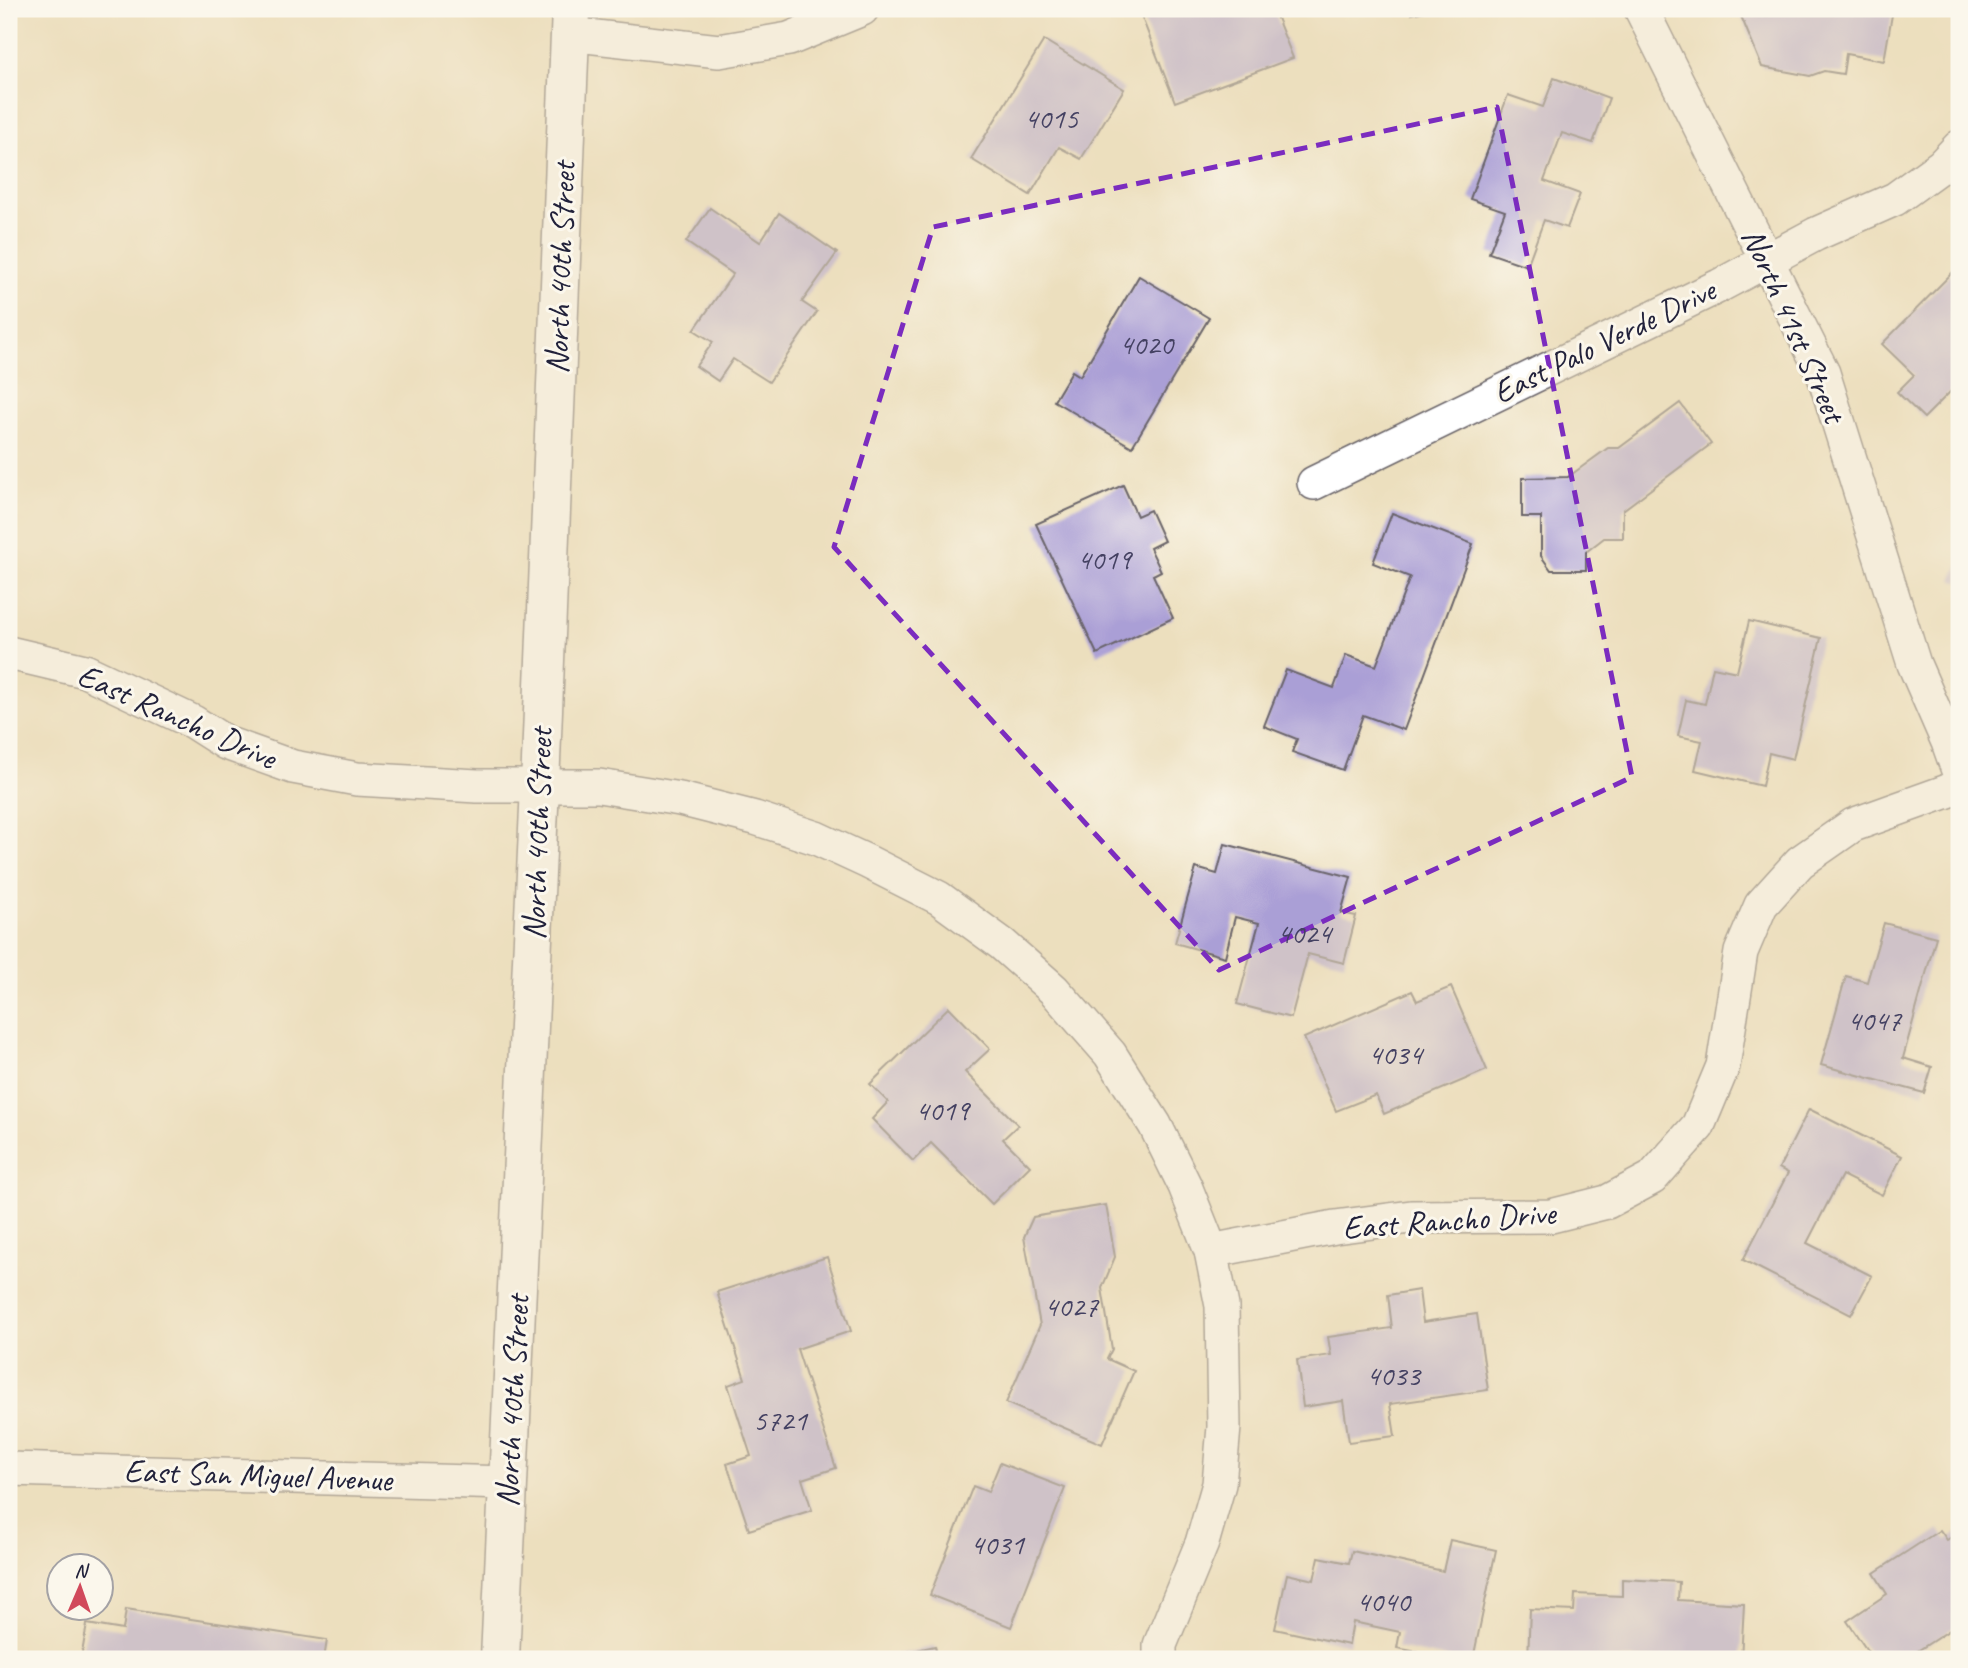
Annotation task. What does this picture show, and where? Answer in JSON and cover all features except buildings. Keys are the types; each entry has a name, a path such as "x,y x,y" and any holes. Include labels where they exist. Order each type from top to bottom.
{"street":[{"path":"570,22 719,51 789,39 862,9"},
{"name":"North 41st Street","path":"1641,9 1823,373 1914,664 1959,773"},
{"name":"North 40th Street","path":"500,1659 540,786 570,22"},
{"name":"East Palo Verde Drive","path":"1314,483 1706,292 1816,234 1895,199 1942,165 1959,147"},
{"name":"East Rancho Drive","path":"9,653 85,671 193,722 226,743 293,767 357,779 477,786 599,786 680,799 755,818 816,838 939,898 1002,944 1054,990 1110,1054 1155,1125 1185,1186 1211,1251 1335,1227 1411,1217 1551,1216 1606,1202 1652,1178 1698,1126 1723,1066 1741,952 1761,905 1800,862 1853,825 1959,786"},
{"path":"1160,1659 1160,1645 1202,1544 1219,1484 1224,1427 1223,1333 1222,1306 1211,1251"},
{"name":"East San Miguel Avenue","path":"9,1469 508,1483"}],"highlighted area":[{"path":"1497,107 1632,777 1219,970 834,547 933,227"}]}
